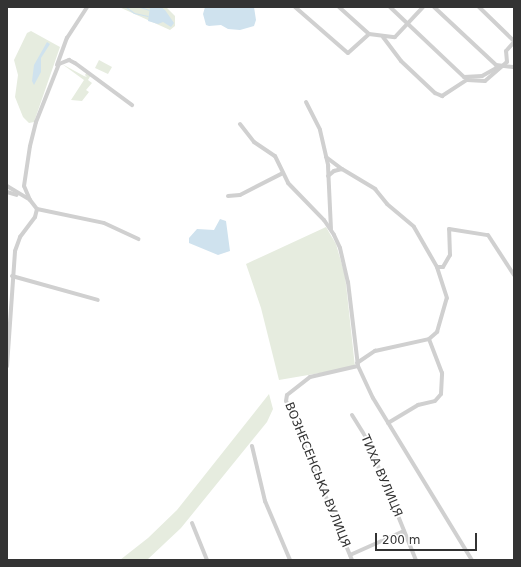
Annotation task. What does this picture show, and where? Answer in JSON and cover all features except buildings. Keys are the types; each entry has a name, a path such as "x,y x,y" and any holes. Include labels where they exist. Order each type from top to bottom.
{"street":[{"path":"87,7 67,38 55,68 36,122 30,146 24,186 30,200 37,209 104,224 138,239"},
{"path":"295,7 348,53 369,34"},
{"path":"339,7 369,34 383,37 395,37 423,7"},
{"path":"390,7 464,77 482,76 507,62"},
{"path":"434,7 499,67 513,68"},
{"path":"478,7 514,41 506,51 507,62 513,68"},
{"path":"383,37 402,61 439,95 468,80 485,81 499,67"},
{"path":"55,68 65,60 75,63 132,105"},
{"path":"306,102 320,130 326,157 332,231"},
{"path":"240,124 254,142 274,156 296,193 324,220 332,231 344,261 357,365 388,423 472,560"},
{"path":"326,157 342,169 375,189 387,204 411,223 425,242 437,267 447,298 440,325 429,339 375,351 357,365"},
{"path":"328,176 334,171 342,169"},
{"path":"228,196 240,195 283,172"},
{"path":"7,186 30,200"},
{"path":"7,192 30,200"},
{"path":"7,366 12,276 17,242 35,217 37,209"},
{"path":"437,267 443,267 450,255 449,229 488,235 514,275"},
{"path":"12,276 98,300"},
{"path":"388,423 418,405 435,401 441,394 442,373 429,339"},
{"name":"ВОЗНЕСЕНСЬКА ВУЛИЦЯ","path":"352,560 286,397 310,377 357,365"},
{"name":"ТИХА ВУЛИЦЯ","path":"352,415 367,439 416,560"},
{"path":"252,446 265,501 290,560"},
{"path":"192,523 207,560"},
{"path":"350,555 404,531"}],"shaded area":[{"path":"119,7 166,7 175,16 175,26 170,30"},
{"path":"31,31 60,47 34,122 29,123 23,117 15,97 18,75 14,60 27,33"},
{"path":"99,60 112,67 108,74 95,68"},
{"path":"62,64 84,76 87,77 85,75 87,72 91,75 88,80 92,83 86,90 89,92 82,101 71,100 84,80"},
{"path":"326,227 336,244 345,275 355,367 279,380 261,308 246,264"},
{"path":"269,394 273,409 267,422 181,528 147,560 120,560 148,538 177,510"}],"water":[{"path":"150,7 161,7 165,10 174,23 171,27 163,22 158,24 148,21"},
{"path":"205,7 254,7 256,20 254,26 240,30 228,29 221,25 209,26 206,25 203,14"},
{"path":"47,42 50,44 41,58 41,72 34,85 32,81 34,65"},
{"path":"220,219 226,221 230,251 218,255 189,243 189,238 197,229 214,230"}],"waterway":[{"path":"126,7 134,13 148,16"},
{"path":"140,7 149,10"}]}
